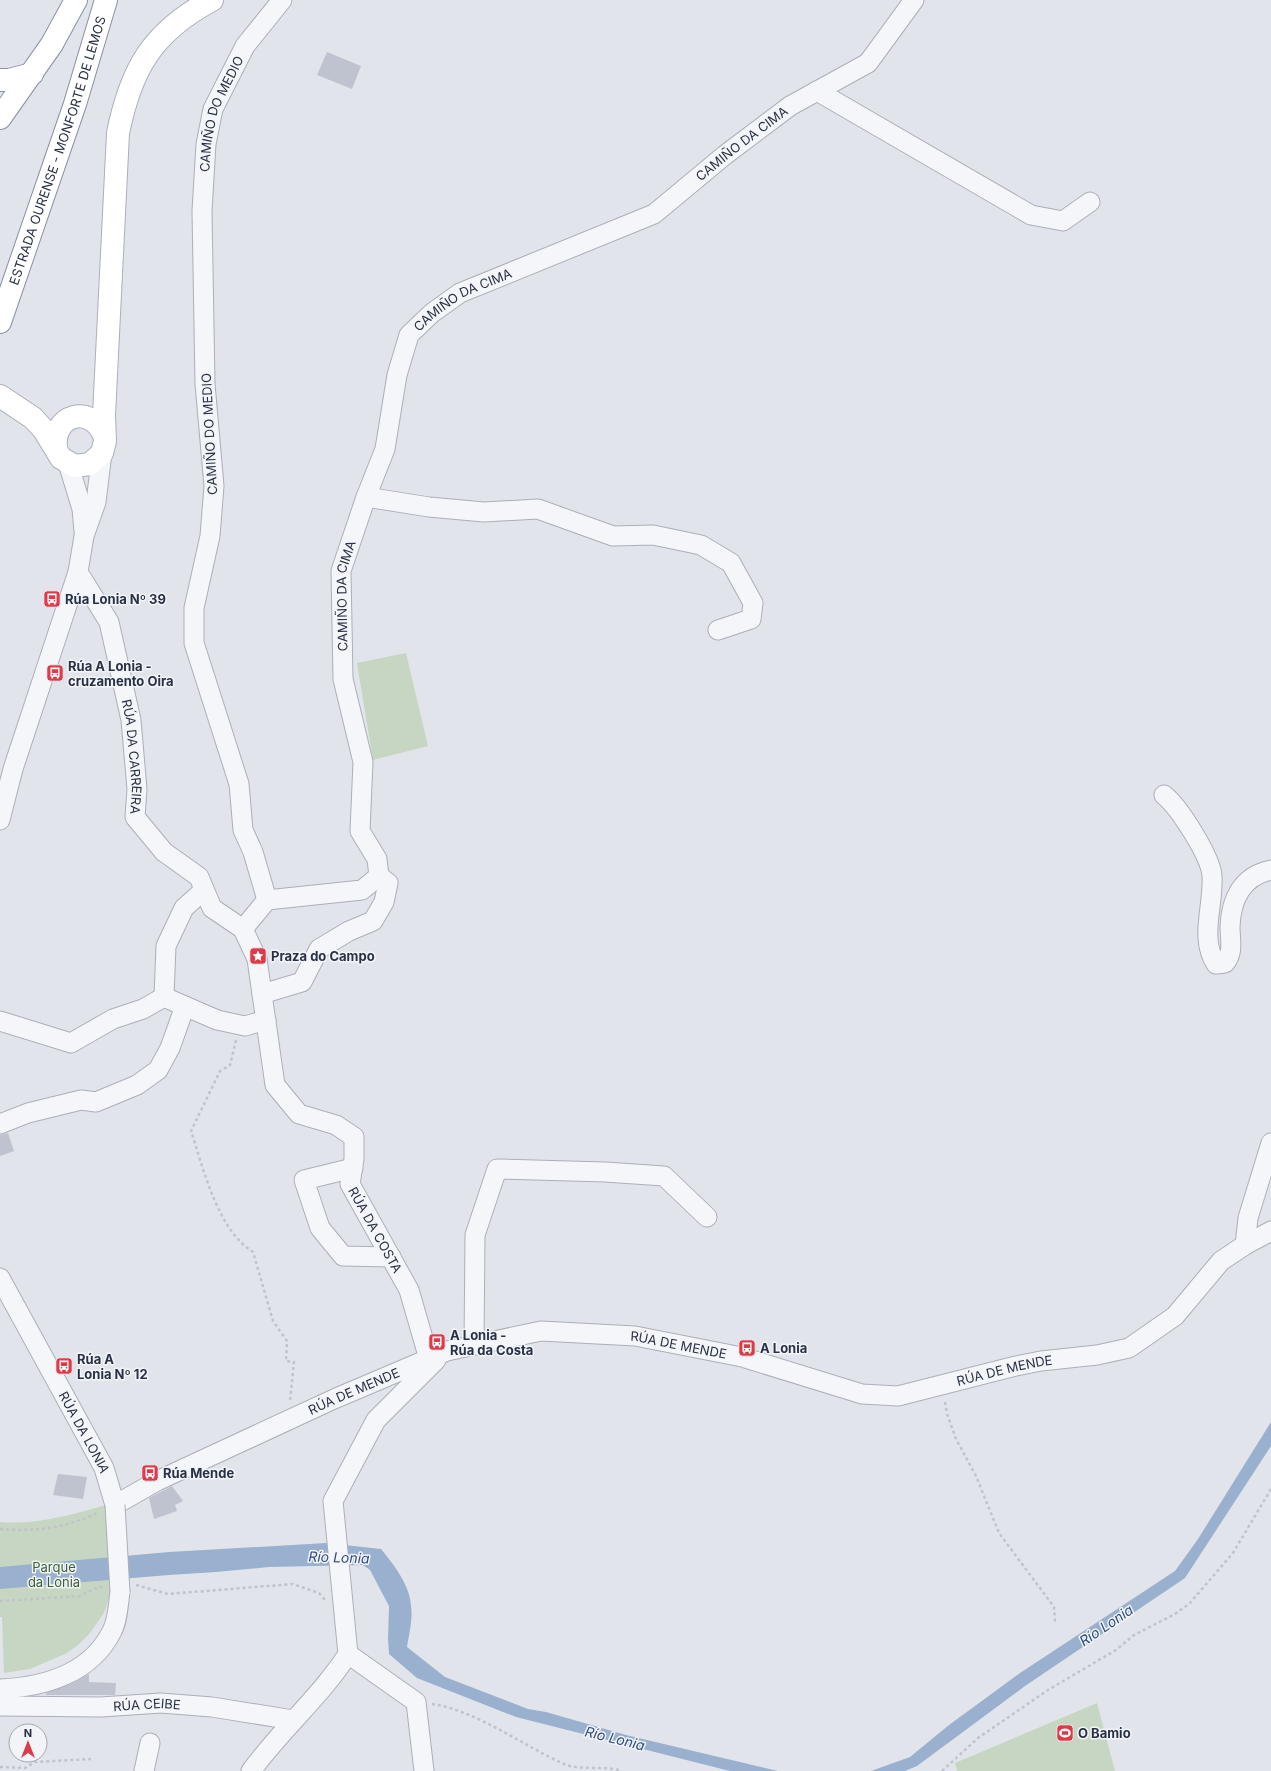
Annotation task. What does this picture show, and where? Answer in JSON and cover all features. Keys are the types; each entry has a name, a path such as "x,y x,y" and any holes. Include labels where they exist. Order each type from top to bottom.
{"main road":[{"path":"0,118 52,44 76,0"},
{"name":"ESTRADA OURENSE - MONFORTE DE LEMOS","path":"0,322 75,104 106,0"},
{"path":"0,395 33,418 62,455 83,466 90,464 103,444 118,133 125,101 136,74 151,49 172,26 212,0"},
{"path":"0,80 9,80 32,74"},
{"path":"62,455 57,432 60,426 78,417 97,397 106,372"},
{"path":"0,395 40,411 78,417 97,422 103,444"}],"street":[{"name":"CAMIÑO DO MEDIO","path":"267,900 253,852 243,830 239,784 194,643 194,608 210,536 214,486 205,384 202,211 206,144 213,109 245,46 282,0"},
{"name":"CAMIÑO DA CIMA","path":"262,994 302,982 319,949 349,931 373,921 384,902 388,883 379,876 377,859 360,831 363,762 343,679 341,571 366,497 385,449 397,375 409,335 432,313 460,293 654,214 725,155 790,106 868,62 914,0"},
{"path":"817,91 1030,215 1063,221 1090,202"},
{"path":"0,820 13,769 78,572 84,536 96,502 103,444"},
{"path":"62,455 82,509 84,536"},
{"path":"366,497 429,507 484,512 538,510 613,536 654,535 701,545 731,562 753,603 751,619 718,630"},
{"name":"RÚA DA CARREIRA","path":"78,572 109,622 131,720 137,790 135,817 164,852 199,877 212,908 243,929"},
{"path":"1164,795 1171,801 1201,844 1212,875 1208,928 1210,952 1216,964 1226,963 1229,959 1231,952 1232,912 1235,898 1240,888 1248,880 1260,872 1271,870"},
{"path":"243,929 267,900 362,890 379,876"},
{"path":"164,997 166,946 184,908 204,890"},
{"name":"RÚA DA COSTA","path":"243,929 257,959 275,1085 299,1114 336,1125 354,1137 353,1168 350,1184 409,1290 429,1359"},
{"path":"164,997 217,1020 245,1026 266,1020"},
{"path":"0,1021 71,1043 113,1019 143,1010 164,997"},
{"path":"0,1124 28,1113 82,1100 96,1102 137,1085 158,1070 170,1048 184,1006"},
{"path":"1245,1244 1248,1218 1271,1143"},
{"path":"353,1168 304,1180 320,1228 343,1256 391,1257"},
{"path":"474,1345 474,1235 497,1169 604,1172 664,1176 707,1217"},
{"name":"RÚA DE MENDE","path":"115,1505 157,1481 289,1420 446,1351 541,1331 635,1336 742,1356 862,1394 898,1396 1041,1361 1097,1355 1129,1348 1175,1316 1222,1261 1245,1244 1271,1231"},
{"name":"RÚA DA LONIA","path":"0,1278 104,1468 115,1505 118,1588 118,1612 113,1631 103,1646 92,1658 64,1676 44,1683 21,1688 0,1689"},
{"path":"252,1771 266,1750 336,1673 348,1648 333,1501 376,1420 446,1351"},
{"path":"348,1648 416,1702 424,1771"},
{"name":"RÚA CEIBE","path":"0,1706 101,1706 161,1703 212,1706 293,1720"},
{"path":"144,1771 150,1743"}],"path":[{"path":"240,1025 230,1066 220,1071 191,1131 220,1211 241,1244 253,1252 273,1321 287,1341 286,1361 294,1362 289,1420"},
{"path":"943,1385 950,1420 956,1439 976,1476 999,1533 1054,1607 1055,1622"},
{"path":"942,1771 978,1738 1042,1695 1116,1650 1134,1635 1175,1614 1189,1604 1233,1552 1271,1489"},
{"path":"0,1529 24,1531 54,1528 88,1517 115,1505"},
{"path":"0,1601 80,1596 98,1587 118,1588 136,1585 168,1594 293,1584 319,1593 327,1603"},
{"path":"416,1702 447,1706 494,1727 566,1765 622,1771"},
{"path":"0,1767 25,1768 35,1762 91,1759"}],"green space":[{"path":"406,653 428,746 373,760 357,663"},
{"name":"Parque da Lonia","path":"106,1505 110,1595 104,1613 90,1633 77,1646 65,1654 30,1669 4,1673 2,1617 0,1617 0,1522 14,1523 41,1521 67,1516"},
{"name":"O Bamio","path":"1097,1703 1115,1771 957,1771 955,1763"}],"water":[{"name":"Río Lonia","path":"1271,1422 1271,1446 1185,1578 1025,1686 917,1766 905,1771 871,1771 910,1757 949,1725 1020,1673 1175,1571 1198,1539"},
{"name":"Río Lonia","path":"326,1543 381,1549 391,1562 408,1590 412,1616 407,1647 445,1677 528,1709 546,1712 626,1735 778,1771 730,1771 516,1717 417,1678 389,1654 389,1606 370,1570 363,1565 269,1567 0,1589 0,1567 169,1552"}],"building":[{"path":"327,52 361,66 352,89 317,75"},
{"path":"8,1133 14,1151 0,1156 0,1135"},
{"path":"58,1474 87,1477 83,1499 53,1495"},
{"path":"172,1486 183,1501 175,1505 177,1511 154,1519 149,1498"},
{"path":"89,1674 89,1682 116,1683 115,1695 46,1695 46,1693 69,1685"}],"place":[{"name":"Rúa Lonia Nº 39","path":"52,599"},
{"name":"Rúa A Lonia - cruzamento Oira","path":"55,673"},
{"name":"Praza do Campo","path":"258,956"},
{"name":"A Lonia - Rúa da Costa","path":"437,1342"},
{"name":"A Lonia","path":"747,1348"},
{"name":"Rúa A Lonia Nº 12","path":"64,1366"},
{"name":"Rúa Mende","path":"150,1473"},
{"name":"O Bamio","path":"1065,1733"}]}
